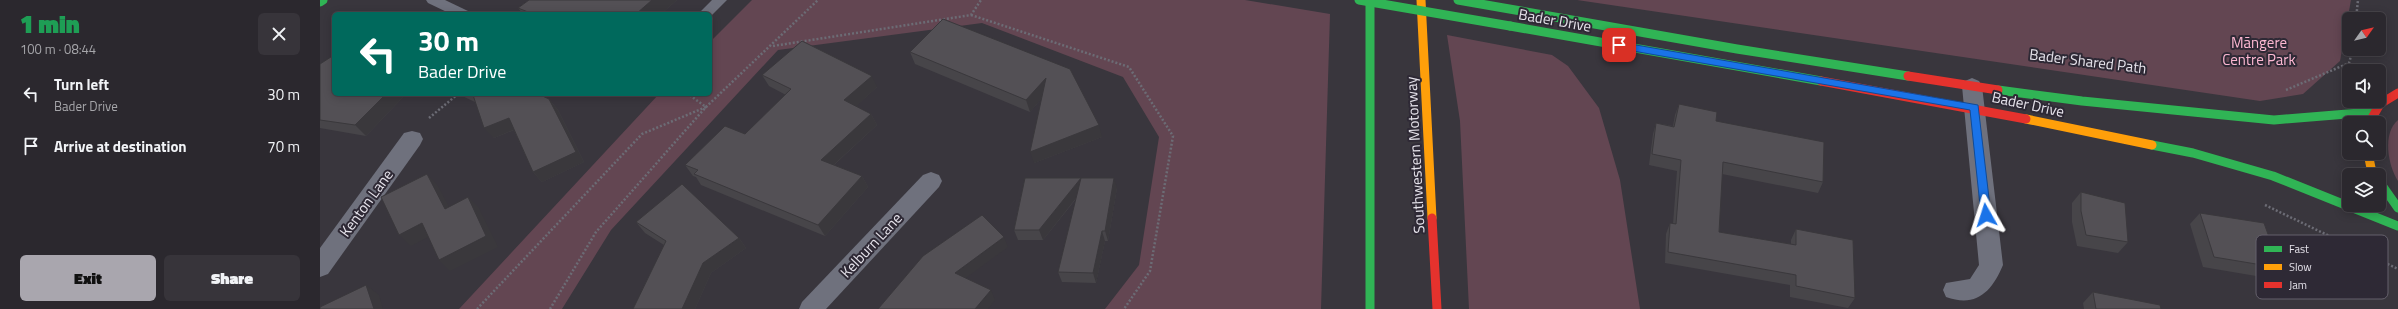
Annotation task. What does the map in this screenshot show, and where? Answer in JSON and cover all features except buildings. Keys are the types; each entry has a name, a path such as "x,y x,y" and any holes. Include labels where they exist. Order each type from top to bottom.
{"main road":[{"name":"Bader Drive","path":"1359,0 1510,26 1973,97 2274,120 2372,112"},
{"path":"1370,0 1370,309"},
{"name":"Southwestern Motorway","path":"1421,0 1437,309"},
{"name":"Bader Drive","path":"1458,0 1737,49 1973,97 2235,164 2272,176 2398,226"},
{"path":"2371,116 2372,112 2388,97 2398,93"},
{"path":"2386,191 2398,208"}],"street":[{"path":"1955,290 1971,291 1976,288 1985,281 1992,265 1973,97"},
{"name":"Kenton Lane","path":"320,267 412,139"},
{"name":"Kelburn Lane","path":"811,309 931,181"}],"lane":[{"path":"433,0 459,12"},
{"path":"707,12 720,0"}],"path":[{"path":"550,309 596,232 706,108 818,0"},
{"path":"971,15 981,0"},
{"path":"2357,12 2358,0"},
{"path":"772,46 971,15 1129,67 1173,136 1150,271 1124,309"},
{"path":"2281,90 2288,89 2349,63 2351,56"},
{"path":"412,139 430,116 455,96"},
{"path":"691,96 706,108"},
{"path":"477,309 642,134 706,108"},
{"path":"2261,203 2327,235"},
{"path":"2388,264 2398,269"}],"green space":[{"path":"752,0 1245,0 1330,14 1321,309 1105,309 1139,265 1159,137 1123,77 982,23 778,50 611,230 562,309 459,309 657,96 712,96 712,40"},
{"name":"Māngere Centre Park","path":"1577,0 2351,0 2349,12 2342,12 2342,50 2340,61 2303,94 2260,101"},
{"path":"1447,35 1552,55 1568,66 1599,108 1620,180 1640,309 1469,309 1460,121"},
{"path":"2398,120 2398,181 2394,175 2389,159 2388,141 2393,126"}],"traffic: fast":[{"path":"1359,0 1510,26"},
{"path":"1370,0 1370,309"},
{"path":"1458,0 1737,49 1908,76"},
{"path":"1510,26 1821,81"},
{"path":"1998,90 2082,101 2274,120 2372,112"},
{"path":"2152,145 2193,153 2273,176 2398,226"},
{"path":"2386,191 2398,208"}],"traffic: slow":[{"path":"1421,0 1432,218"},
{"path":"2026,119 2152,145"},
{"path":"2369,160 2371,168"}],"traffic: jam":[{"path":"1908,76 1998,90"},
{"path":"1821,81 2026,119"},
{"path":"2373,116 2380,104 2398,93"},
{"path":"1432,218 1437,309"}],"route":[{"path":"1619,45 1974,108 1986,215"}]}
